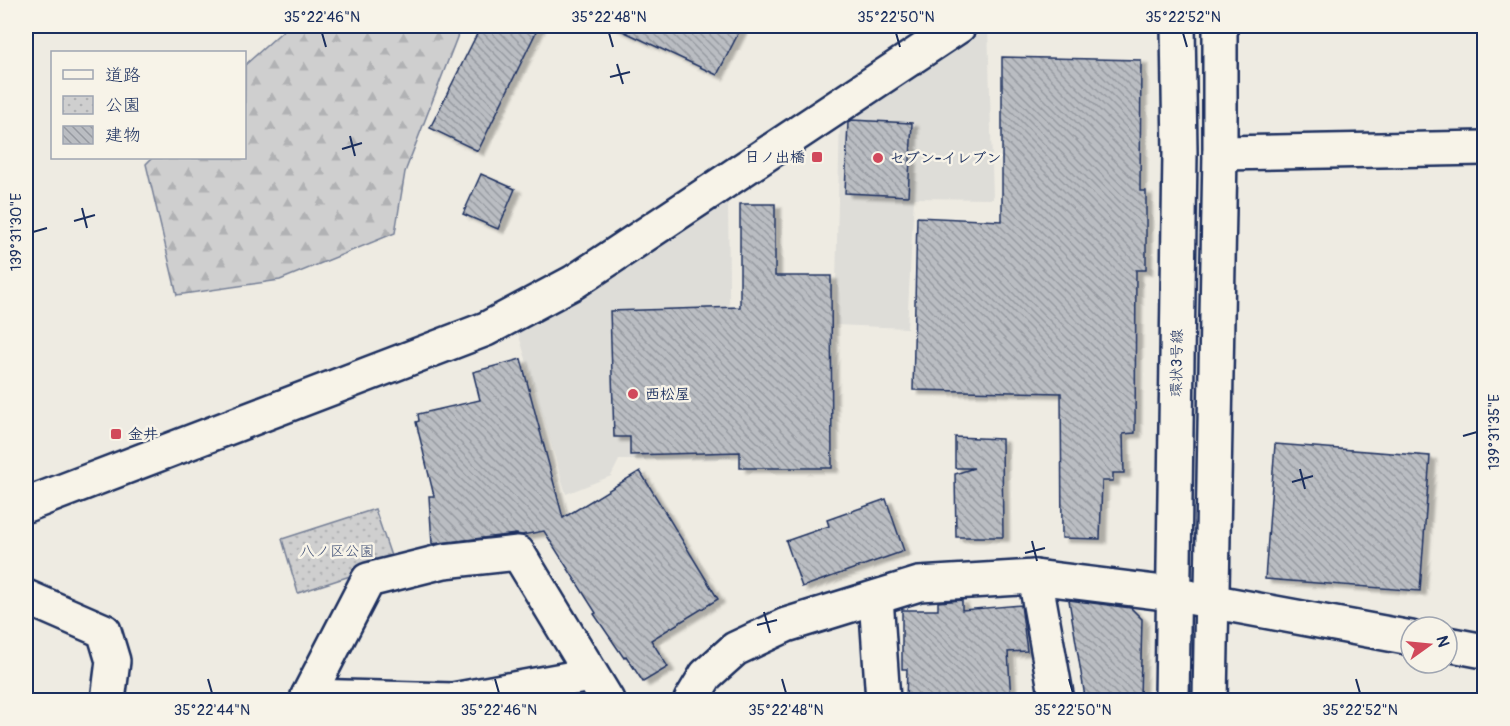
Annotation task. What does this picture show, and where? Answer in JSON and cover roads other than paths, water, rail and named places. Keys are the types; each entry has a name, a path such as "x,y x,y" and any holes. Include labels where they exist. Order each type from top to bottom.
{"street":[{"path":"26,505 486,329 574,282 959,26"},
{"name":"環状3号線","path":"1172,700 1180,153 1178,26"},
{"path":"1210,700 1220,153 1220,26"},
{"path":"1220,153 1485,148"},
{"path":"518,554 599,688 453,700 308,698 368,580 444,561 518,554"},
{"path":"1035,577 1058,700"},
{"path":"692,700 706,675 735,649 786,625 919,584 1035,577 1172,594 1399,636"},
{"path":"26,597 104,631 113,661 108,700"},
{"path":"876,598 883,700"},
{"path":"1459,646 1485,651"}],"place":[{"name":"日ノ出橋","path":"817,157"},
{"name":"セブン-イレブン","path":"878,158"},
{"name":"西松屋","path":"633,394"},
{"name":"金井","path":"116,434"}],"park label":[{"name":"八ノ区公園","path":"337,551"}]}
